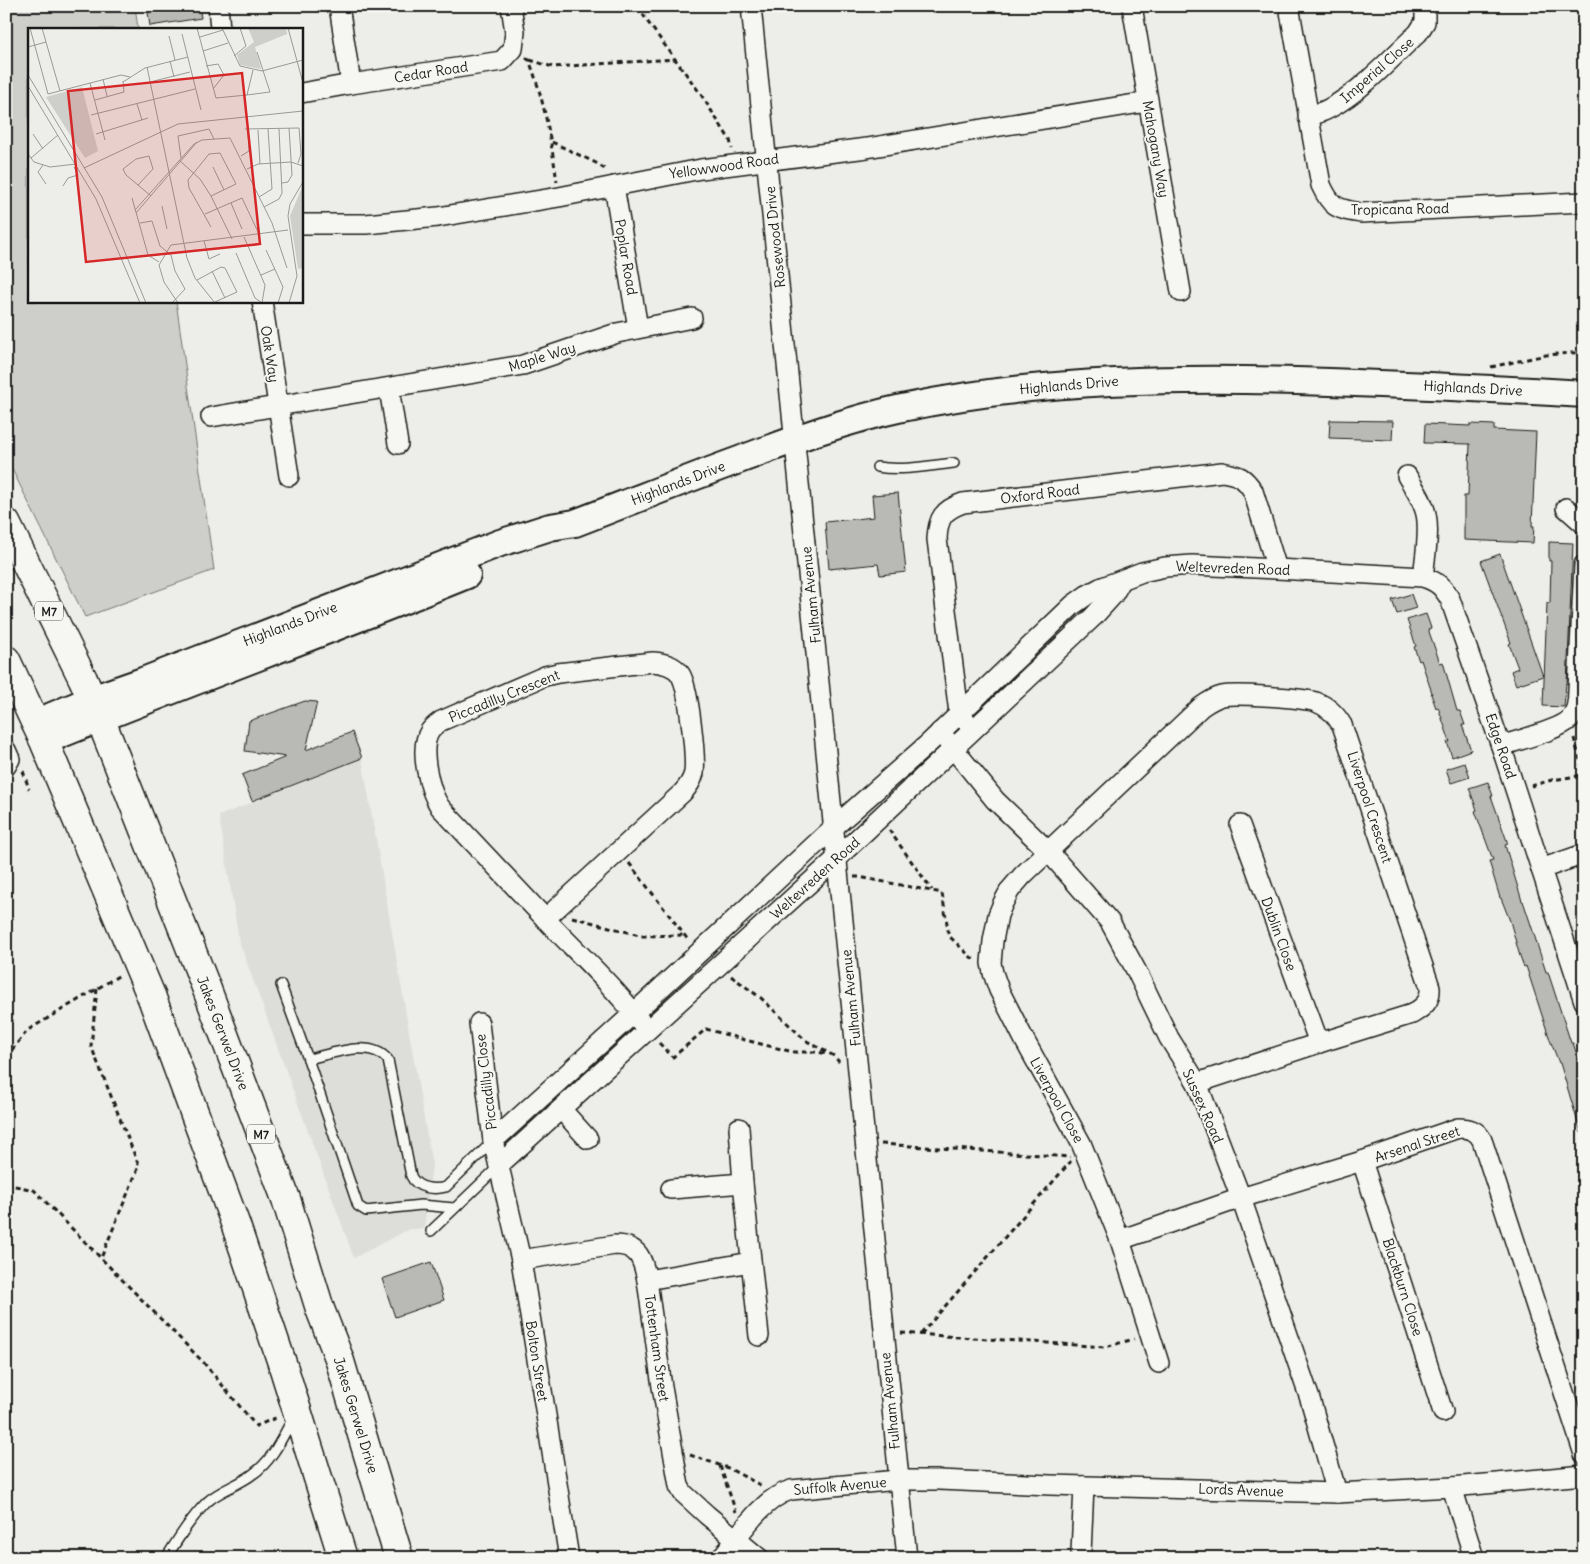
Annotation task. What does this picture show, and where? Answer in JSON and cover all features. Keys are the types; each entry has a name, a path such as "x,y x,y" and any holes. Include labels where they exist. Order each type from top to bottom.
{"main road":[{"name":"Highlands Drive","path":"40,732 96,708 316,624 375,612 552,542 575,523 794,439 846,422 901,408 1047,386 1119,381 1243,379 1584,394"},
{"name":"Jakes Gerwel Drive","path":"6,523 96,708 209,996 286,1199 320,1308 339,1358 399,1558"},
{"path":"6,660 40,732 152,998 235,1223 297,1410 343,1558"}],"street":[{"path":"218,6 220,28"},
{"path":"339,6 351,84"},
{"path":"511,6 515,32 513,49"},
{"name":"Rosewood Drive","path":"751,6 794,439"},
{"name":"Mahogany Way","path":"1132,6 1181,292"},
{"name":"Tropicana Road","path":"1289,6 1321,184 1328,201 1342,210 1361,213 1584,202"},
{"name":"Imperial Close","path":"1308,117 1328,110 1359,88 1418,33 1425,22 1425,6"},
{"name":"Cedar Road","path":"302,93 502,61 513,49"},
{"name":"Yellowwood Road","path":"302,224 366,224 438,217 559,197 655,177 737,164 895,144 1147,102"},
{"name":"Poplar Road","path":"614,186 638,328"},
{"name":"Oak Way","path":"262,302 289,476"},
{"name":"Maple Way","path":"211,417 523,365 617,333 692,318"},
{"path":"389,388 398,444"},
{"name":"Fulham Avenue","path":"794,439 907,1558"},
{"name":"Oxford Road","path":"959,713 936,539 937,526 943,515 951,507 963,503 1182,476 1222,472 1236,474 1246,480 1253,491 1277,569"},
{"path":"1407,476 1426,512 1428,523 1423,577"},
{"path":"1566,508 1584,524"},
{"name":"Weltevreden Road","path":"493,1141 834,827 929,743 1073,605 1087,595 1142,572 1165,567 1192,565 1348,573"},
{"path":"1501,746 1560,726 1574,714 1577,704 1584,565"},
{"name":"Edge Road","path":"1348,573 1423,577 1434,580 1443,587 1450,599 1501,746 1584,1001"},
{"name":"Weltevreden Road","path":"499,1165 837,858 1094,618 1113,595 1120,581"},
{"name":"Piccadilly Crescent","path":"545,918 682,793 693,777 694,758 686,688 680,673 670,666 661,662 653,662 546,676 442,721 430,730 426,741 425,753 434,798 440,808 634,1013 647,1030"},
{"name":"Liverpool Crescent","path":"1048,852 1201,706 1211,700 1223,696 1236,695 1316,702 1327,708 1342,725 1430,987 1430,994 1425,1005 1412,1014 1196,1083"},
{"path":"959,713 974,730"},
{"name":"Sussex Road","path":"940,732 995,800 1048,852 1110,922 1169,1038 1196,1083 1241,1198 1310,1399 1338,1493"},
{"path":"6,750 10,759 6,766"},
{"name":"Dublin Close","path":"1240,825 1319,1043"},
{"name":"Liverpool Close","path":"1048,852 1010,890 1003,902 998,915 991,963 999,990 1025,1042 1081,1143 1120,1240 1159,1363"},
{"path":"1541,869 1584,854"},
{"name":"Piccadilly Close","path":"479,1023 493,1141 499,1165"},
{"path":"561,1109 588,1139"},
{"path":"739,1128 743,1183 760,1336"},
{"name":"Arsenal Street","path":"1120,1240 1241,1198 1362,1161 1458,1128 1472,1130 1480,1136 1584,1454"},
{"name":"Blackburn Close","path":"1362,1161 1444,1412"},
{"name":"Bolton Street","path":"499,1165 521,1260 569,1558"},
{"path":"671,1189 743,1183"},
{"name":"Tottenham Street","path":"521,1260 622,1245 632,1248 639,1255 647,1280 679,1486 683,1493 759,1558"},
{"path":"647,1280 751,1262"},
{"name":"Lords Avenue","path":"898,1480 1338,1493 1452,1487 1584,1475"},
{"name":"Suffolk Avenue","path":"721,1558 763,1507 783,1492 898,1480"},
{"path":"1082,1558 1084,1486"},
{"path":"1452,1487 1474,1558"}],"lane":[{"path":"877,467 904,469 954,463"},
{"path":"280,985 308,1059 358,1206 369,1211 420,1205 454,1208"},
{"path":"308,1059 361,1048 370,1048 384,1054 388,1060 412,1180 419,1186 430,1188 446,1187 493,1141"},
{"path":"431,1231 499,1165"},
{"path":"166,1558 176,1541 208,1501 254,1474 267,1461 277,1448 297,1410"}],"path":[{"path":"638,6 700,92 730,140 737,164"},
{"path":"513,49 529,60 553,66 675,59"},
{"path":"529,60 537,82 552,142 559,197"},
{"path":"552,142 596,163 606,170 614,186"},
{"path":"1515,790 1552,780 1584,776 1569,720"},
{"path":"885,824 932,891"},
{"path":"620,850 698,954"},
{"path":"859,876 942,893 949,936 978,964 991,963"},
{"path":"559,906 572,917 643,936 684,935"},
{"path":"720,964 734,978 761,998 805,1040 834,1056 845,1069"},
{"path":"6,1057 28,1030 121,975 139,968"},
{"path":"97,989 91,1046 139,1166 101,1258"},
{"path":"647,1030 673,1057 706,1029 793,1052 817,1052 834,1056"},
{"path":"865,1143 1074,1157 920,1334"},
{"path":"6,1184 34,1190 204,1363 256,1426 297,1410"},
{"path":"883,1332 1105,1347 1150,1334"},
{"path":"688,1454 728,1468 763,1486"},
{"path":"720,1465 738,1516"}],"shaded area":[{"path":"6,6 135,6 138,28 28,28 28,302 176,302 214,570 85,617 6,457"},
{"path":"362,758 432,1165 424,1229 409,1229 354,1258 239,941 219,816"}],"building":[{"path":"147,6 199,6 201,18 150,26"},
{"path":"1330,420 1393,421 1392,440 1329,438"},
{"path":"1425,424 1494,425 1494,430 1536,432 1533,543 1464,540 1464,496 1468,496 1470,444 1424,443"},
{"path":"898,493 906,572 880,575 878,564 829,569 825,522 874,517 872,495"},
{"path":"1549,542 1573,543 1567,684 1564,707 1543,706 1547,603 1550,603 1551,561 1549,561"},
{"path":"1500,554 1543,676 1516,685 1511,671 1518,668 1509,644 1511,643 1481,561"},
{"path":"1411,594 1416,608 1397,614 1392,600"},
{"path":"1426,614 1431,628 1428,629 1440,663 1443,662 1457,711 1460,711 1465,725 1462,725 1471,750 1452,757 1447,742 1450,742 1438,707 1436,708 1431,694 1421,660 1419,661 1414,647 1416,646 1407,620"},
{"path":"305,701 317,702 306,750 352,732 362,758 252,801 242,775 286,757 245,751 249,721"},
{"path":"1465,763 1470,777 1451,783 1446,769"},
{"path":"1488,782 1508,844 1505,845 1522,901 1546,972 1548,972 1571,1043 1573,1043 1581,1067 1584,1066 1584,1132 1581,1133 1560,1063 1550,1040 1526,966 1524,967 1519,953 1510,921 1500,898 1489,861 1493,860 1475,811 1477,810 1469,788"},
{"path":"431,1262 444,1300 395,1317 382,1279"}]}
